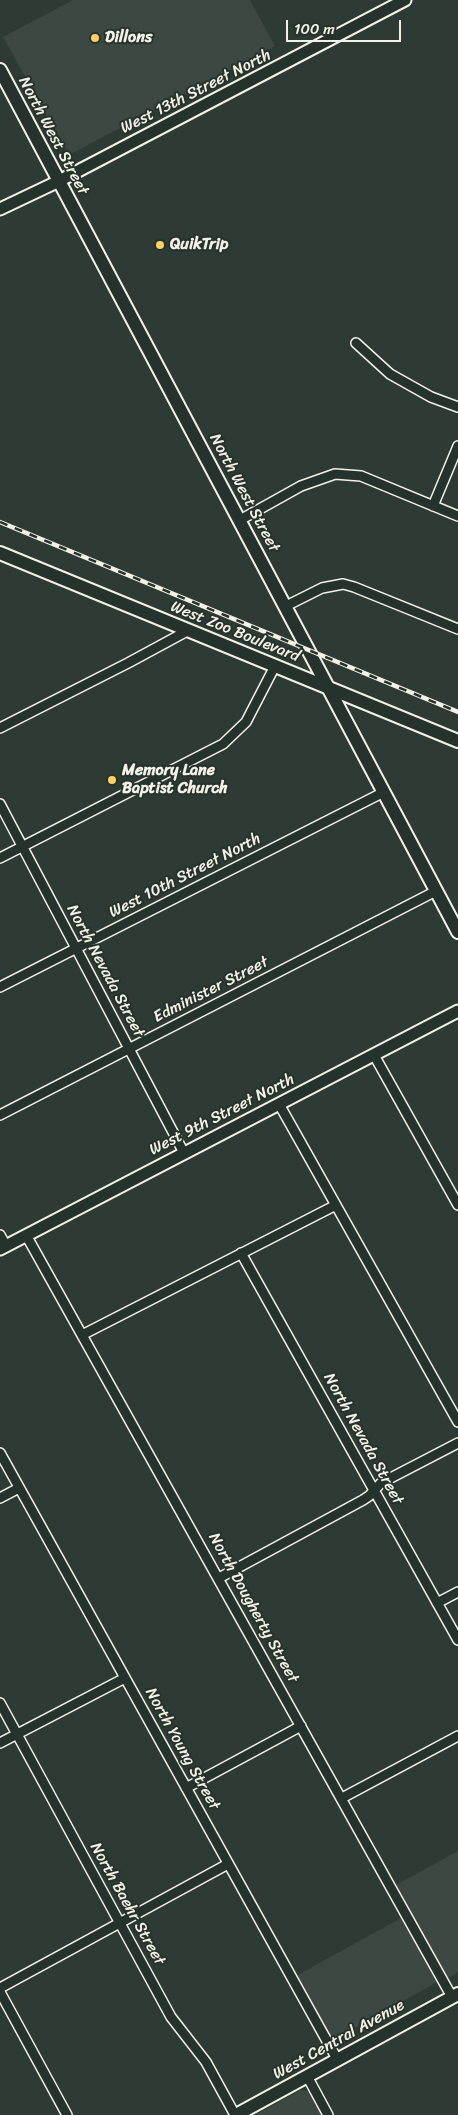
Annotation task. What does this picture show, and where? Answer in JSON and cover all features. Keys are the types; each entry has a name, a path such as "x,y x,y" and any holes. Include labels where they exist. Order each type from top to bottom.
{"main road":[{"name":"North West Street","path":"0,70 458,932"},
{"name":"West Zoo Boulevard","path":"0,553 458,741"},
{"name":"West Central Avenue","path":"235,2115 455,1995"}],"street":[{"name":"West 13th Street North","path":"0,209 59,182 405,0"},
{"path":"356,343 390,374 415,389 458,407"},
{"path":"433,506 458,446"},
{"path":"240,520 301,486 335,474 361,476 458,516"},
{"path":"286,606 322,588 343,584 458,629"},
{"path":"0,728 128,663 188,630"},
{"path":"0,858 223,744 246,722 275,666"},
{"name":"West 10th Street North","path":"0,987 384,792"},
{"name":"North Nevada Street","path":"0,804 184,1153"},
{"name":"Edminister Street","path":"0,1115 436,891"},
{"name":"West 9th Street North","path":"3,1247 458,1011"},
{"path":"374,1055 458,1205"},
{"path":"279,1104 458,1422"},
{"path":"82,1336 336,1205"},
{"path":"0,1235 3,1247"},
{"name":"North Dougherty Street","path":"26,1235 301,1726 455,1995"},
{"name":"North Nevada Street","path":"241,1253 458,1640"},
{"path":"219,1578 363,1500 381,1483 458,1443"},
{"name":"North Young Street","path":"0,1453 337,2059"},
{"path":"0,1498 20,1488"},
{"path":"437,1603 458,1592"},
{"path":"0,1743 125,1678"},
{"name":"North Baehr Street","path":"0,1703 171,2017 206,2062 235,2115"},
{"path":"186,1788 301,1726"},
{"path":"342,1798 458,1736"},
{"path":"0,1988 228,1864"},
{"path":"0,1992 67,2115"},
{"path":"307,2076 328,2115"}],"shaded area":[{"path":"73,0 250,0 275,46 69,155 3,37"},
{"path":"458,1851 458,1972 448,1978 396,1885"},
{"path":"401,1918 437,1982 333,2040 296,1976"},
{"path":"306,2090 312,2095 322,2115 255,2115 299,2091"}],"railway":[{"path":"0,522 458,712"}],"place":[{"name":"Dillons","path":"95,38"},
{"name":"QuikTrip","path":"160,245"},
{"name":"Memory Lane Baptist Church","path":"112,780"}]}
